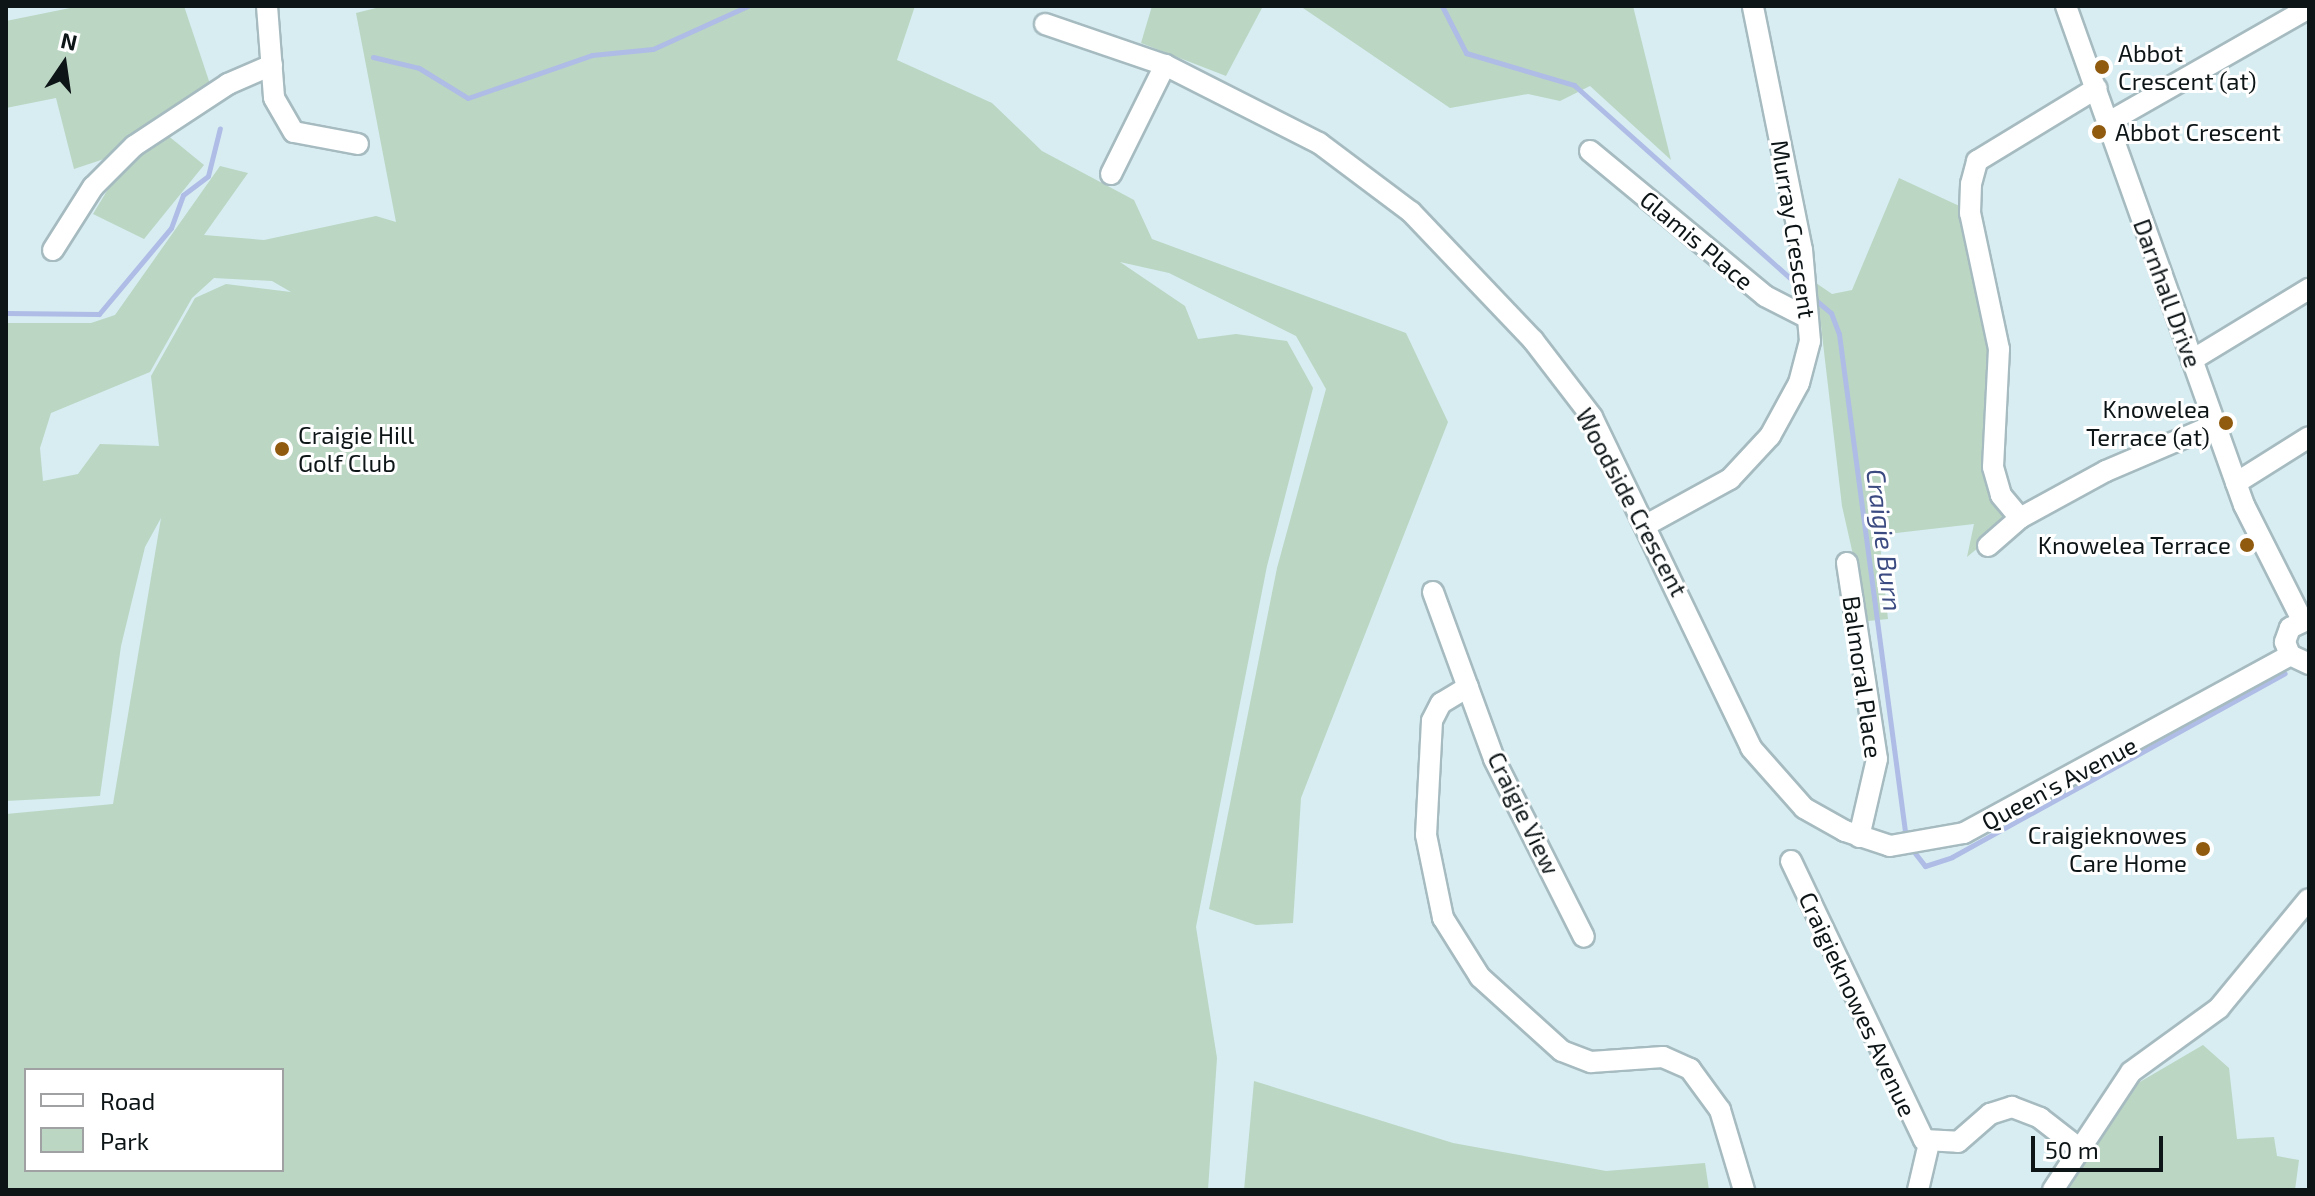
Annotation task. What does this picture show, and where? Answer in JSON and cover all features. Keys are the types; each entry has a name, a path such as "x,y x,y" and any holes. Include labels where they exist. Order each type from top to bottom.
{"street":[{"path":"267,6 274,98 294,132 358,144"},
{"name":"Darnhall Drive","path":"2066,6 2236,483 2305,619"},
{"name":"Murray Crescent","path":"1648,524 1730,479 1770,436 1799,383 1807,300 1756,8"},
{"path":"2109,122 2309,8"},
{"name":"Woodside Crescent","path":"1045,24 1165,65 1319,143 1411,212 1533,340 1592,417 1648,524 1751,748 1804,808 1859,837"},
{"path":"53,250 93,187 134,146 228,84 272,65"},
{"path":"1111,174 1165,65"},
{"path":"2020,518 2001,495 1993,467 1999,349 1970,213 1971,184 1977,161 2097,88"},
{"name":"Glamis Place","path":"1590,151 1765,296 1807,300"},
{"path":"2192,360 2309,289"},
{"path":"1988,546 2020,518 2106,471 2214,425"},
{"path":"2236,483 2309,437"},
{"name":"Balmoral Place","path":"1847,563 1877,759 1859,837"},
{"name":"Craigie View","path":"1433,592 1494,759 1584,937"},
{"path":"2300,660 2286,635 2305,619"},
{"name":"Queen's Avenue","path":"1859,837 1903,846 1925,843 1988,823 2300,660"},
{"path":"1468,687 1441,703 1432,721 1426,835 1443,918 1480,977 1562,1051 1591,1062 1663,1057 1690,1069 1720,1110 1744,1190"},
{"name":"Craigieknowes Avenue","path":"1791,861 1929,1143 1918,1190"},
{"path":"2053,1190 2076,1146 2131,1072 2219,1008 2308,904"},
{"name":"Craigieknowes Avenue","path":"1929,1143 1958,1142 1990,1114 2012,1107 2040,1118 2076,1146"}],"green space":[{"path":"80,6 184,6 210,84 116,155 74,169 56,98 6,108 6,21"},
{"path":"384,6 915,6 897,60 992,103 1042,151 1134,200 1152,239 1406,333 1448,422 1301,798 1293,923 1256,925 1209,909 1277,568 1326,389 1296,336 1169,273 1120,262 1185,306 1198,339 1236,334 1287,341 1313,388 1267,566 1196,927 1217,1058 1208,1190 6,1190 6,814 113,804 161,518 145,547 121,646 100,796 6,801 6,323 91,323 115,315 220,166 248,173 204,235 264,240 376,216 396,222 356,13","holes":["214,278 272,281 291,292 226,284 195,298 151,376 159,446 100,444 78,474 43,481 40,448 51,413 150,372 192,298"]},
{"path":"1152,6 1263,6 1226,76 1141,43"},
{"path":"1300,6 1633,6 1671,160 1590,86 1560,101 1528,94 1450,108"},
{"path":"166,134 204,165 144,239 93,214 119,171"},
{"path":"1899,178 1968,210 1993,320 1987,417 2015,517 1967,557 1974,524 1879,535 1888,619 1868,621 1842,506 1816,283 1832,294 1852,290"},
{"path":"2203,1045 2229,1068 2237,1139 2274,1137 2277,1156 2299,1160 2295,1190 2067,1190 2138,1083"},
{"path":"1254,1081 1453,1143 1606,1171 1705,1163 1709,1190 1244,1190"}],"waterway":[{"name":"Craigie Burn","path":"373,57 419,68 468,98 592,55 653,49 748,6"},
{"name":"Craigie Burn","path":"1442,6 1466,53 1574,85 1798,285"},
{"path":"6,313 99,314 171,228 183,195 208,176 220,128"},
{"path":"1812,297 1831,313 1839,334 1906,839"},
{"name":"Craigie Burn","path":"1911,848 1925,866 1952,857 2285,673"}],"place":[{"name":"Abbot Crescent (at)","path":"2102,67"},
{"name":"Abbot Crescent","path":"2099,132"},
{"name":"Knowelea Terrace (at)","path":"2226,423"},
{"name":"Craigie Hill Golf Club","path":"282,449"},
{"name":"Knowelea Terrace","path":"2247,545"},
{"name":"Craigieknowes Care Home","path":"2203,849"}]}
